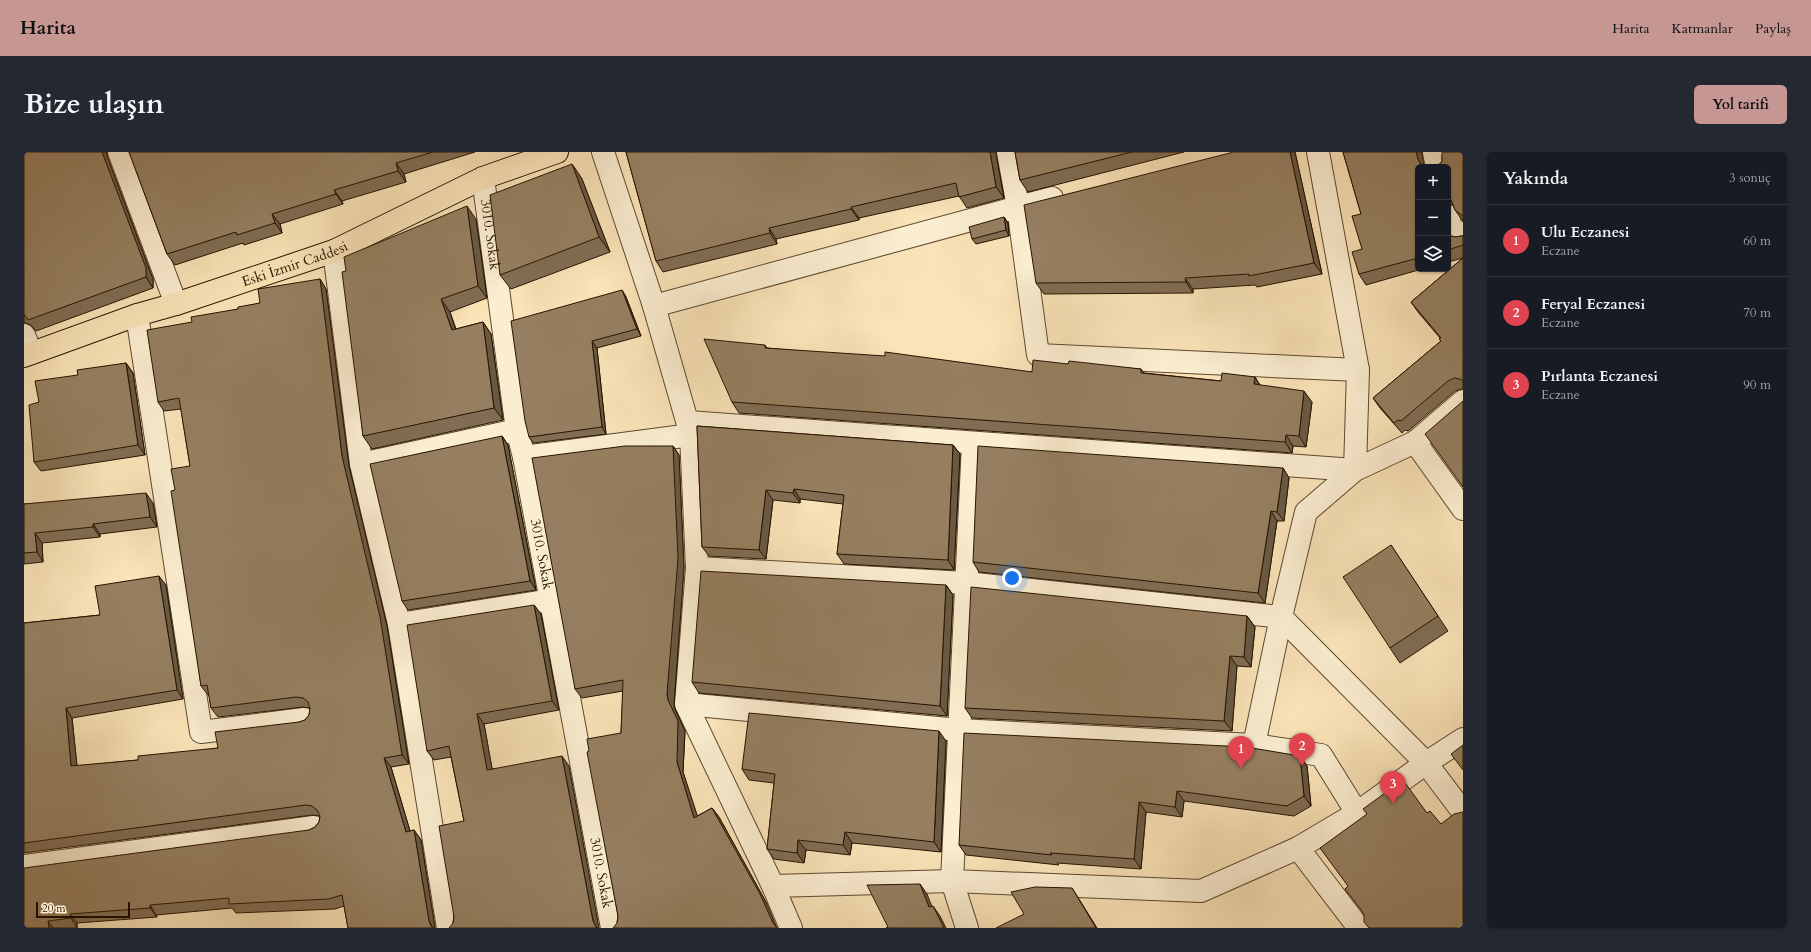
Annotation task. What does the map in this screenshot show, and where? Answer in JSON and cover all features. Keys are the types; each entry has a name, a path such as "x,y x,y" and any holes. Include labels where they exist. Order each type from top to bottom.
{"main road":[{"name":"Eski İzmir Caddesi","path":"26,348 176,304 334,251 483,178 557,152"}],"street":[{"path":"119,152 176,304"},
{"path":"603,152 654,306 689,428 697,568 686,704 773,886 791,928"},
{"path":"1008,152 1018,207 1038,355 1358,370"},
{"path":"1318,152 1358,370 1355,470"},
{"path":"1434,152 1436,164"},
{"name":"3010. Sokak","path":"483,178 517,430 524,457 612,928"},
{"path":"654,306 1070,194"},
{"path":"1451,228 1463,235"},
{"path":"334,251 361,464 399,624 448,928"},
{"path":"137,315 201,732 304,719"},
{"path":"1254,745 1281,617 1306,512 1355,470 1415,442 1463,401"},
{"path":"524,457 689,428 973,443 1355,470"},
{"path":"361,464 517,430"},
{"path":"1415,442 1463,509"},
{"path":"967,928 952,881 973,443"},
{"path":"697,568 966,583 1281,617 1426,763 1463,812"},
{"path":"399,624 551,600"},
{"path":"686,704 959,730 1254,745 1321,755 1357,813"},
{"path":"773,886 952,881 1201,891 1298,848 1357,813 1426,763 1463,739"},
{"path":"24,866 314,827"},
{"path":"1298,848 1359,928"}],"building":[{"path":"24,152 102,152 146,268 146,277 28,320 24,314"},
{"path":"129,152 433,152 396,163 398,171 334,190 336,194 272,214 275,223 237,235 236,232 167,254"},
{"path":"626,152 990,152 996,187 959,197 956,183 851,207 851,209 769,228 770,233 656,261"},
{"path":"1015,152 1132,152 1020,180"},
{"path":"1232,152 1290,152 1314,263 1249,276 1249,274 1185,278 1186,282 1036,283 1024,205"},
{"path":"1343,152 1416,152 1420,164 1415,164 1415,259 1359,274 1352,252 1362,249 1352,216 1361,214"},
{"path":"1442,152 1463,152 1463,216 1455,210 1451,200 1451,164 1440,164 1442,161"},
{"path":"572,164 599,237 500,275 490,195"},
{"path":"467,206 478,286 441,299 452,330 483,322 494,408 363,436 342,272 346,271 344,257"},
{"path":"1004,217 1006,230 972,239 969,227"},
{"path":"1463,235 1463,245 1451,249 1451,236 1455,237"},
{"path":"1463,258 1463,381 1454,378 1448,381 1401,421 1398,420 1394,423 1373,398 1441,341 1439,339 1441,338 1411,302 1446,272 1451,272 1451,268"},
{"path":"320,279 342,456 380,617 402,755 384,758 406,832 414,830 429,921 431,926 434,928 348,928 342,895 328,899 229,904 229,898 150,905 150,908 70,914 71,918 48,921 49,928 24,928 24,868 309,830 315,827 319,822 320,816 317,810 312,806 306,805 24,843 24,623 100,615 95,586 159,576 177,690 66,708 71,766 138,760 138,756 218,748 215,732 299,722 305,720 309,715 310,708 308,702 303,698 296,697 211,708 207,685 201,686 171,491 175,490 171,469 190,466 179,398 158,402 147,330 192,322 191,317 238,309 238,307 260,303 258,289"},
{"path":"622,290 637,329 592,341 602,427 529,437 525,421 511,321"},
{"path":"704,339 765,345 765,348 885,356 885,352 1032,372 1033,360 1068,364 1069,361 1141,369 1141,373 1221,381 1222,373 1255,377 1254,384 1304,391 1299,436 1286,435 1285,442 732,402"},
{"path":"126,363 138,445 34,462 29,405 39,402 35,381 78,375 77,370"},
{"path":"1463,401 1463,487 1425,434"},
{"path":"697,426 953,445 948,560 837,554 844,495 794,489 793,493 766,490 759,550 702,547"},
{"path":"502,436 530,581 402,601 370,464"},
{"path":"625,446 673,446 678,558 667,694 668,700 678,721 677,762 694,818 712,808 760,894 773,923 777,928 613,928 617,923 618,916 587,752 589,751 587,739 621,733 623,680 575,689 532,458"},
{"path":"978,446 1283,468 1277,512 1271,511 1258,593 973,562"},
{"path":"146,493 150,517 93,524 93,527 35,533 37,552 24,553 24,504"},
{"path":"1391,545 1438,616 1390,648 1343,577"},
{"path":"701,571 946,585 940,706 692,682"},
{"path":"971,587 1247,616 1244,657 1230,656 1224,721 965,708"},
{"path":"534,605 552,701 477,714 487,770 562,756 593,921 598,928 449,928 453,923 454,917 439,826 464,821 449,746 427,751 407,625"},
{"path":"749,713 939,731 934,842 845,832 843,845 798,840 797,853 767,849 775,774 742,769"},
{"path":"964,733 1246,747 1300,756 1304,796 1287,806 1177,791 1175,807 1139,802 1134,859 1050,853 1052,855 959,845"},
{"path":"1463,745 1463,770 1451,754"},
{"path":"1403,780 1427,813 1430,811 1441,824 1454,814 1463,812 1463,928 1369,928 1364,922 1362,911 1345,889 1348,886 1320,848 1367,814 1363,809"},
{"path":"920,884 929,907 933,906 944,928 886,928 888,927 867,885"},
{"path":"1035,887 1072,888 1096,928 996,928 1024,914 1011,892"}],"place":[{"name":"Feryal Eczanesi","path":"1302,766"},
{"name":"Ulu Eczanesi","path":"1241,769"},
{"name":"Pırlanta Eczanesi","path":"1393,804"}]}
